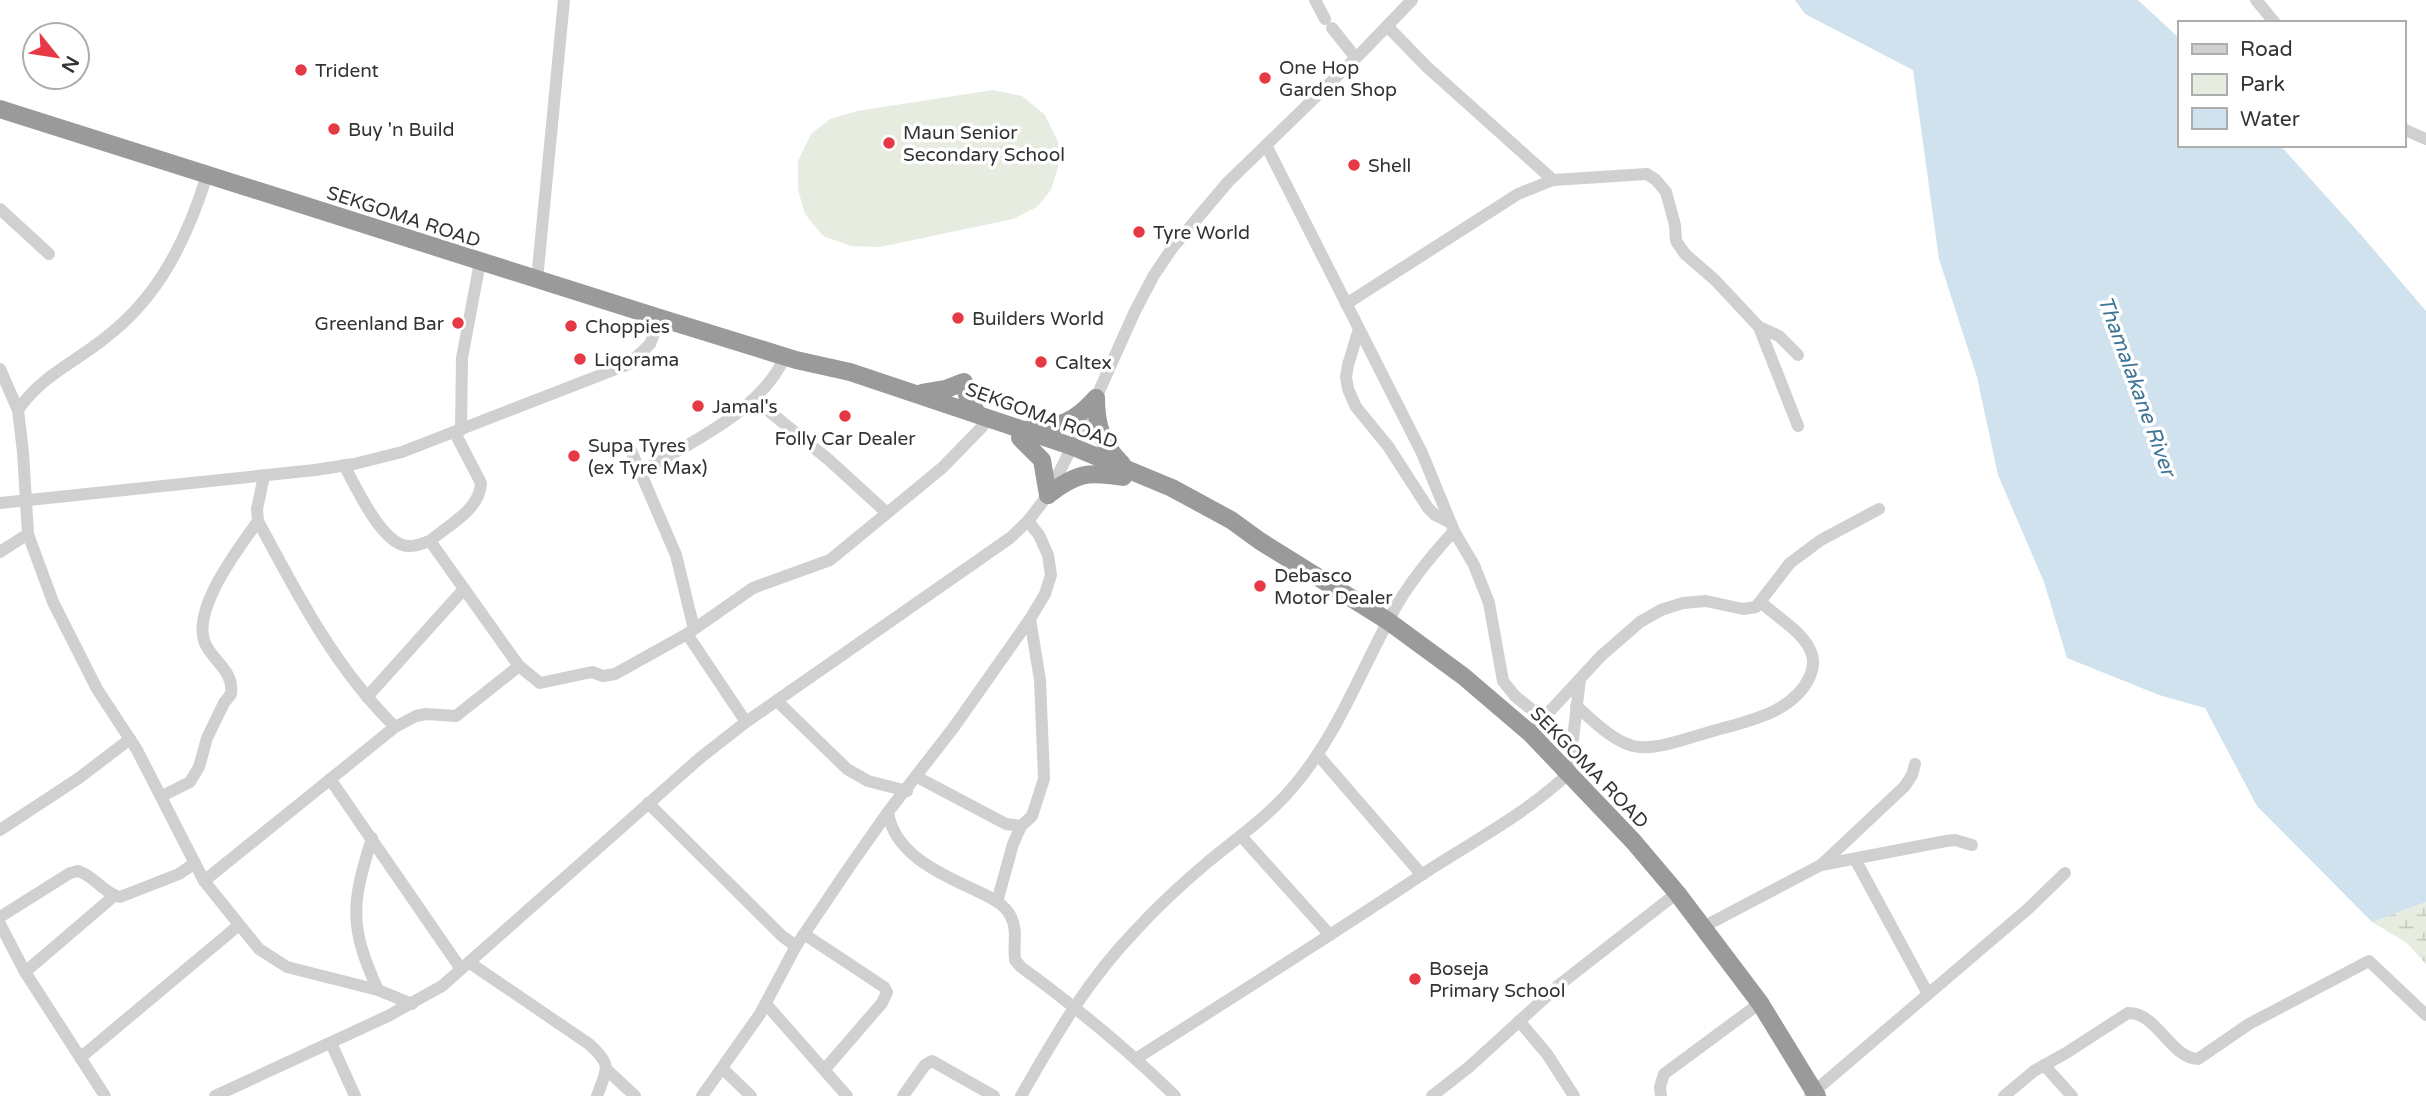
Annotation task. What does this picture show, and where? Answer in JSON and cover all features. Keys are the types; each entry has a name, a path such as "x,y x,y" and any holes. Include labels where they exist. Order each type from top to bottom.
{"highway":[{"name":"SEKGOMA ROAD","path":"0,109 537,280 790,358 850,372 916,393 980,420"},
{"name":"SEKGOMA ROAD","path":"790,358 848,382 980,420 1172,488 1231,520 1388,621 1463,677 1531,734 1633,841 1677,893 1760,1003 1814,1095"},
{"path":"916,393 931,393 964,382 968,399 980,420"},
{"path":"1096,398 1079,416 1065,424 1022,434 1042,460 1048,495 1063,483 1088,473 1125,473"},
{"path":"1096,398 1096,418 1100,435 1125,473"}],"street":[{"path":"537,280 564,0"},
{"path":"1315,0 1329,24 1356,58"},
{"path":"215,1096 412,1004 442,986 700,758 746,722 1010,538 1028,522 1048,495 1135,311 1173,247 1228,182 1412,0"},
{"path":"2256,0 2273,21"},
{"path":"1387,26 1413,55 1553,180"},
{"path":"2405,130 2426,139"},
{"path":"1266,145 1422,453 1452,527 1474,565 1489,603 1503,681 1515,696 1542,718"},
{"path":"1346,304 1518,194 1553,180 1647,174 1666,192 1675,225 1676,241 1685,254 1715,280 1759,327 1798,426"},
{"path":"18,410 45,379 105,339 151,294 180,247 206,175"},
{"path":"0,209 49,254"},
{"path":"344,465 384,533 396,543 407,547 430,541 472,507 481,483 458,432 461,366 480,262"},
{"path":"0,503 264,476 344,465 402,452 629,364 650,344 660,318"},
{"path":"1759,327 1779,336 1798,355"},
{"path":"1359,328 1346,377 1356,407 1388,446 1428,508 1452,527"},
{"path":"641,472 737,413 754,399 790,358"},
{"path":"0,369 18,410 28,534 53,602 97,689 130,739 162,796 204,881 259,949 287,967 378,990 412,1004"},
{"path":"754,399 829,460 887,513"},
{"path":"430,541 519,666 540,684 592,672 610,676 690,631 753,588 831,560 942,468 980,420"},
{"path":"629,446 676,555 690,631 746,722"},
{"path":"264,476 257,509 258,521 309,617 367,697 395,727"},
{"path":"1531,734 1542,718 1620,638 1640,622 1661,610 1683,603 1706,601 1743,609 1756,607 1790,563 1821,540 1879,509"},
{"path":"162,796 190,782 199,767 207,738 231,694 230,676 205,645 201,625 205,610 228,564 258,521"},
{"path":"702,1096 766,1004 804,934 888,812 907,791 1030,619 1045,594 1051,575 1048,555 1028,522"},
{"path":"1020,1096 1074,1005 1136,930 1292,788 1318,755 1388,621 1421,568 1452,527"},
{"path":"0,552 28,534"},
{"path":"367,697 464,589"},
{"path":"1576,706 1619,740 1633,746 1646,747 1666,744 1762,716 1783,706 1808,679 1813,668 1813,657 1798,634 1761,602"},
{"path":"997,902 1013,844 1021,826 1032,816 1044,779 1040,680 1030,619"},
{"path":"204,881 395,727 426,714 456,716 519,666"},
{"path":"1137,1058 1330,936 1538,798 1569,773 1580,679"},
{"path":"777,701 847,769 868,781 907,791"},
{"path":"0,831 79,778 130,739"},
{"path":"1318,755 1422,875"},
{"path":"1703,927 1821,865 1905,786 1915,764"},
{"path":"917,777 1006,824 1021,826"},
{"path":"330,779 466,966 589,1044 606,1061 607,1070 597,1096"},
{"path":"648,803 782,936 796,946"},
{"path":"888,812 894,830 907,849 922,862 1007,910 1015,927 1015,960 1021,967 1074,1005 1137,1058 1171,1094"},
{"path":"1241,836 1330,936"},
{"path":"372,838 355,899 355,921 360,946 378,990"},
{"path":"1821,865 1946,841 1955,840 1972,845"},
{"path":"1855,859 1928,994"},
{"path":"25,972 114,896 129,895 179,874 195,863"},
{"path":"0,917 70,873 78,871 93,878 114,896"},
{"path":"1814,1095 2029,908 2065,873"},
{"path":"1432,1096 1559,985 1677,893"},
{"path":"0,923 25,972 105,1096"},
{"path":"80,1058 239,925"},
{"path":"804,934 887,992 882,1003 825,1069"},
{"path":"2004,1096 2043,1065 2128,1013 2140,1015 2186,1056 2198,1059 2249,1024 2370,961 2426,1015"},
{"path":"1661,1096 1660,1087 1664,1074 1760,1003"},
{"path":"766,1004 847,1096"},
{"path":"1519,1021 1547,1054 1574,1096"},
{"path":"331,1043 355,1096"},
{"path":"903,1096 925,1065 932,1061 994,1096"},
{"path":"2043,1065 2072,1096"},
{"path":"723,1069 751,1096"},
{"path":"607,1070 635,1096"}],"green space":[{"path":"993,90 1022,96 1045,115 1058,142 1058,167 1051,190 1037,207 1013,219 880,247 851,246 823,236 805,214 798,190 798,161 811,134 830,119 857,111"},
{"path":"2426,902 2426,964 2407,943 2372,922"}],"water":[{"name":"Thamalakane River","path":"1795,0 2138,0 2178,37 2178,147 2282,147 2426,311 2426,902 2372,922 2257,806 2205,708 2159,695 2067,658 2044,582 1998,475 1977,377 1939,259 1913,70 1805,14"}],"place":[{"name":"Trident","path":"301,70"},
{"name":"One Hop Garden Shop","path":"1265,78"},
{"name":"Buy 'n Build","path":"334,129"},
{"name":"Maun Senior Secondary School","path":"889,143"},
{"name":"Shell","path":"1354,165"},
{"name":"Tyre World","path":"1139,232"},
{"name":"Builders World","path":"958,318"},
{"name":"Greenland Bar","path":"458,323"},
{"name":"Choppies","path":"571,326"},
{"name":"Liqorama","path":"580,359"},
{"name":"Caltex","path":"1041,362"},
{"name":"Jamal's","path":"698,406"},
{"name":"Folly Car Dealer","path":"845,416"},
{"name":"Supa Tyres (ex Tyre Max)","path":"574,456"},
{"name":"Debasco Motor Dealer","path":"1260,586"},
{"name":"Boseja Primary School","path":"1415,979"}]}
